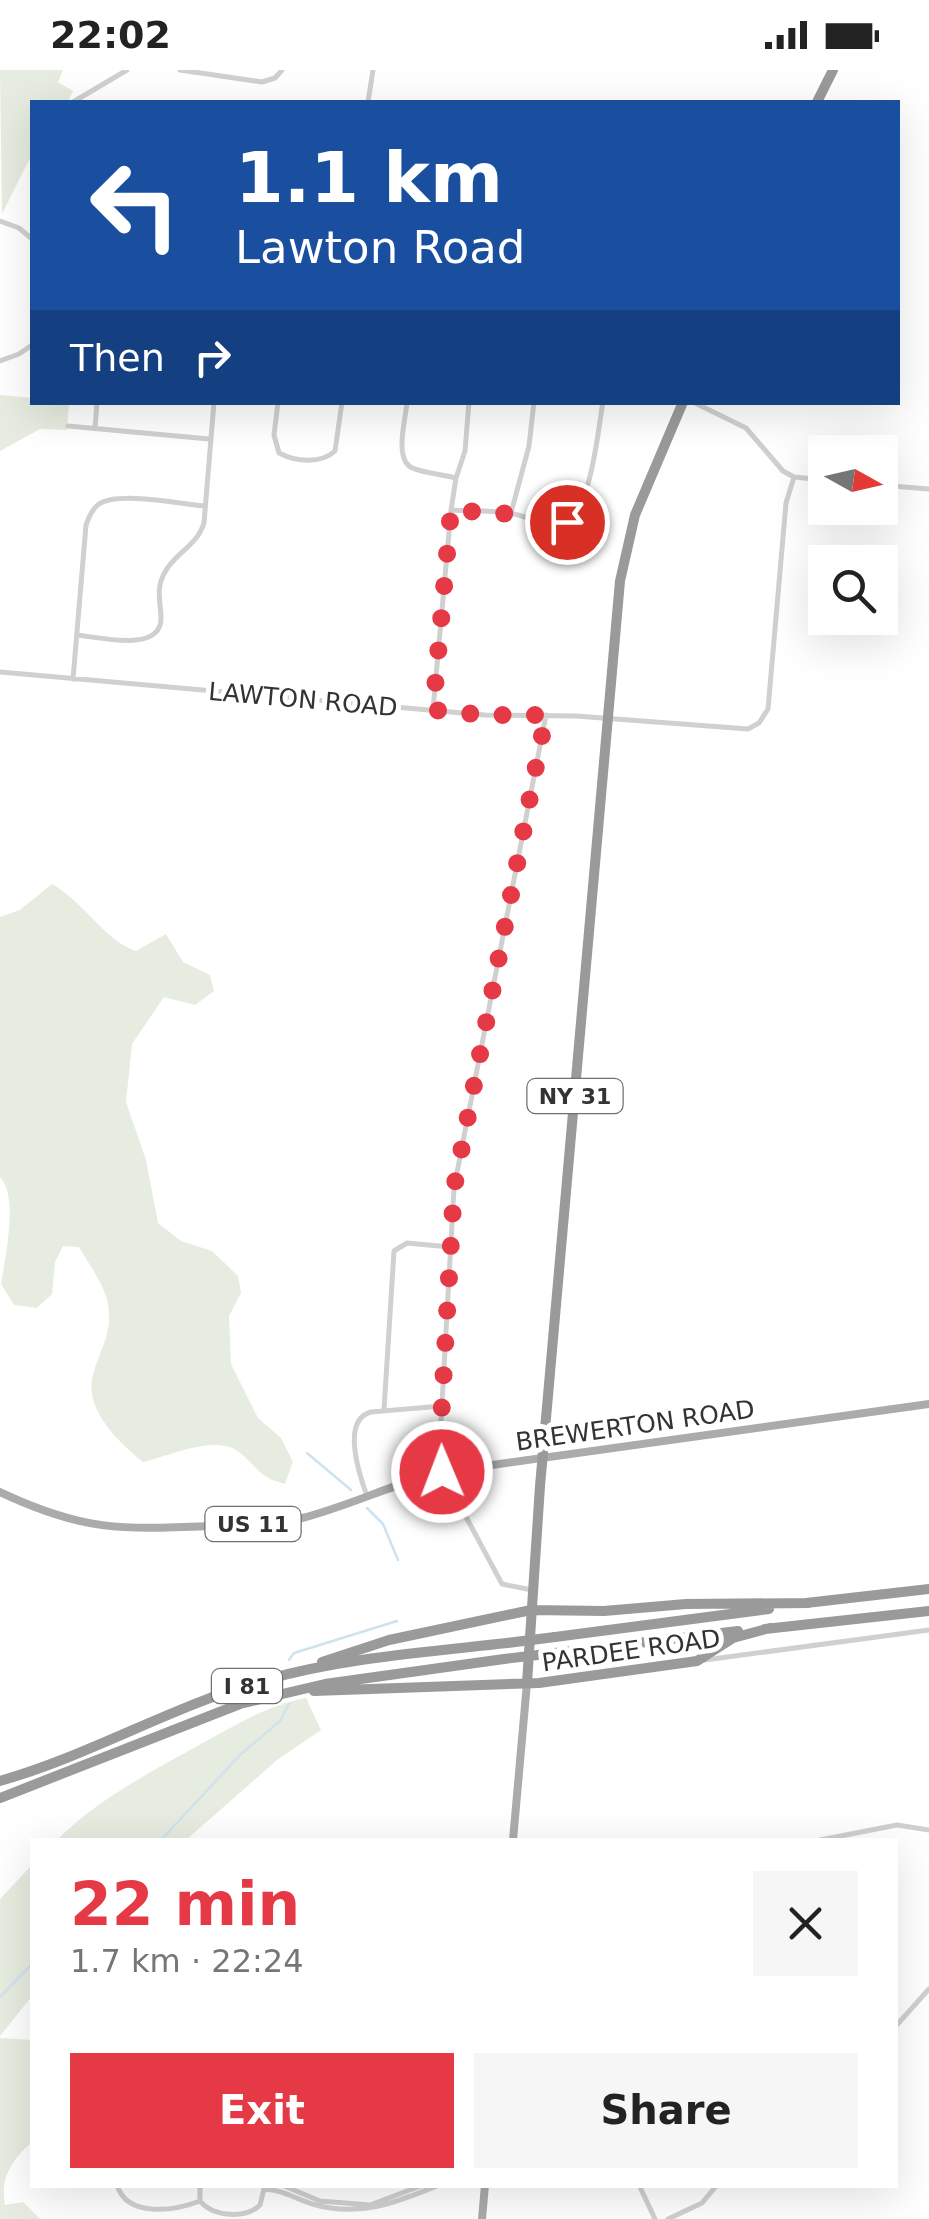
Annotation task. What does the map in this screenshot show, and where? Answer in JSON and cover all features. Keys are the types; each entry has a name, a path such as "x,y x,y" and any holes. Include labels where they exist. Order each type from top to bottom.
{"highway":[{"path":"818,100 832,70"},
{"name":"NY 31","path":"527,1681 620,580 646,488 682,405"},
{"name":"I 81","path":"0,1780 40,1768 200,1701 295,1673 929,1588"},
{"path":"295,1673 389,1640 531,1610 809,1603"},
{"name":"I 81","path":"0,1798 207,1716 283,1693 354,1679 504,1659 929,1611"},
{"path":"701,1658 731,1650 770,1628"},
{"name":"PARDEE ROAD","path":"283,1693 504,1687 701,1658"}],"main road":[{"name":"BREWERTON ROAD","path":"0,1492 58,1517 132,1530 283,1522 442,1472 929,1404"},
{"name":"NY 31","path":"514,1838 527,1681"},
{"path":"482,2219 485,2188"}],"street":[{"path":"76,100 127,70"},
{"path":"180,70 262,82 275,78 282,70"},
{"path":"368,100 373,70"},
{"path":"0,221 30,234"},
{"path":"0,361 30,348"},
{"path":"95,428 97,405"},
{"path":"77,635 141,641 154,637 160,624 162,576 196,540 204,523 214,405"},
{"path":"278,405 274,435 279,454 319,460 336,451 342,405"},
{"path":"407,405 402,452 405,461 420,470 456,478"},
{"path":"433,710 451,510 465,450 469,405"},
{"path":"511,514 529,446 534,405"},
{"path":"451,510 511,514 557,525 567,522 577,511 594,460 603,405"},
{"path":"699,405 738,422 771,461 794,477 808,478"},
{"path":"68,426 210,439"},
{"name":"LAWTON ROAD","path":"0,672 485,715 546,715 738,729 754,726 765,716 770,699 786,503 794,477"},
{"path":"898,486 929,489"},
{"path":"73,679 86,524 92,511 103,502 120,498 205,506"},
{"path":"532,1590 502,1584 442,1472 439,1457 459,1152 546,715"},
{"path":"384,1410 394,1250 407,1243 450,1247"},
{"path":"368,1496 361,1476 355,1425 363,1414 442,1406"},
{"name":"PARDEE ROAD","path":"701,1658 731,1650 929,1630"},
{"path":"830,1838 897,1825 929,1830"},
{"path":"898,2025 929,1989"},
{"path":"117,2188 123,2200 137,2206 172,2210 200,2202"},
{"path":"200,2188 200,2202"},
{"path":"200,2202 213,2212 245,2215 257,2210 264,2188"},
{"path":"268,2188 317,2206 368,2210 430,2188"},
{"path":"289,2188 320,2201 370,2204 415,2188"},
{"path":"640,2188 655,2219"},
{"path":"668,2219 707,2199 715,2188"}],"shaded area":[{"path":"0,70 63,70 58,82 73,91 69,100 30,100 30,158 2,214"},
{"path":"0,395 30,398 30,405 69,405 67,430 40,429 0,451"},
{"path":"52,884 125,946 136,951 166,934 183,962 210,975 214,991 195,1005 164,997 132,1044 126,1102 146,1160 158,1223 181,1241 212,1251 238,1276 241,1293 229,1316 231,1364 258,1418 281,1438 293,1462 285,1484 264,1475 229,1447 205,1446 143,1462 115,1436 99,1415 92,1391 94,1370 108,1330 108,1303 79,1247 63,1246 55,1262 52,1294 37,1308 14,1305 1,1284 10,1213 6,1186 0,1177 0,917 20,910"},
{"path":"306,1698 321,1730 277,1760 188,1838 59,1838 107,1799 161,1766 278,1706"},
{"path":"30,1867 30,1998 0,2036 0,1899"},
{"path":"0,2038 30,2040 30,2144 10,2169 4,2195 5,2205 23,2202 40,2219 0,2219"}],"waterway":[{"path":"307,1453 351,1490"},
{"path":"367,1508 383,1524 398,1560"},
{"path":"289,1660 294,1653 397,1621"},
{"path":"163,1838 240,1755 280,1721 289,1704"},
{"path":"0,1997 30,1966"}],"route":[{"path":"442,1472 439,1457 454,1188 546,715 433,710 451,510 511,514 557,525 567,522"}]}
